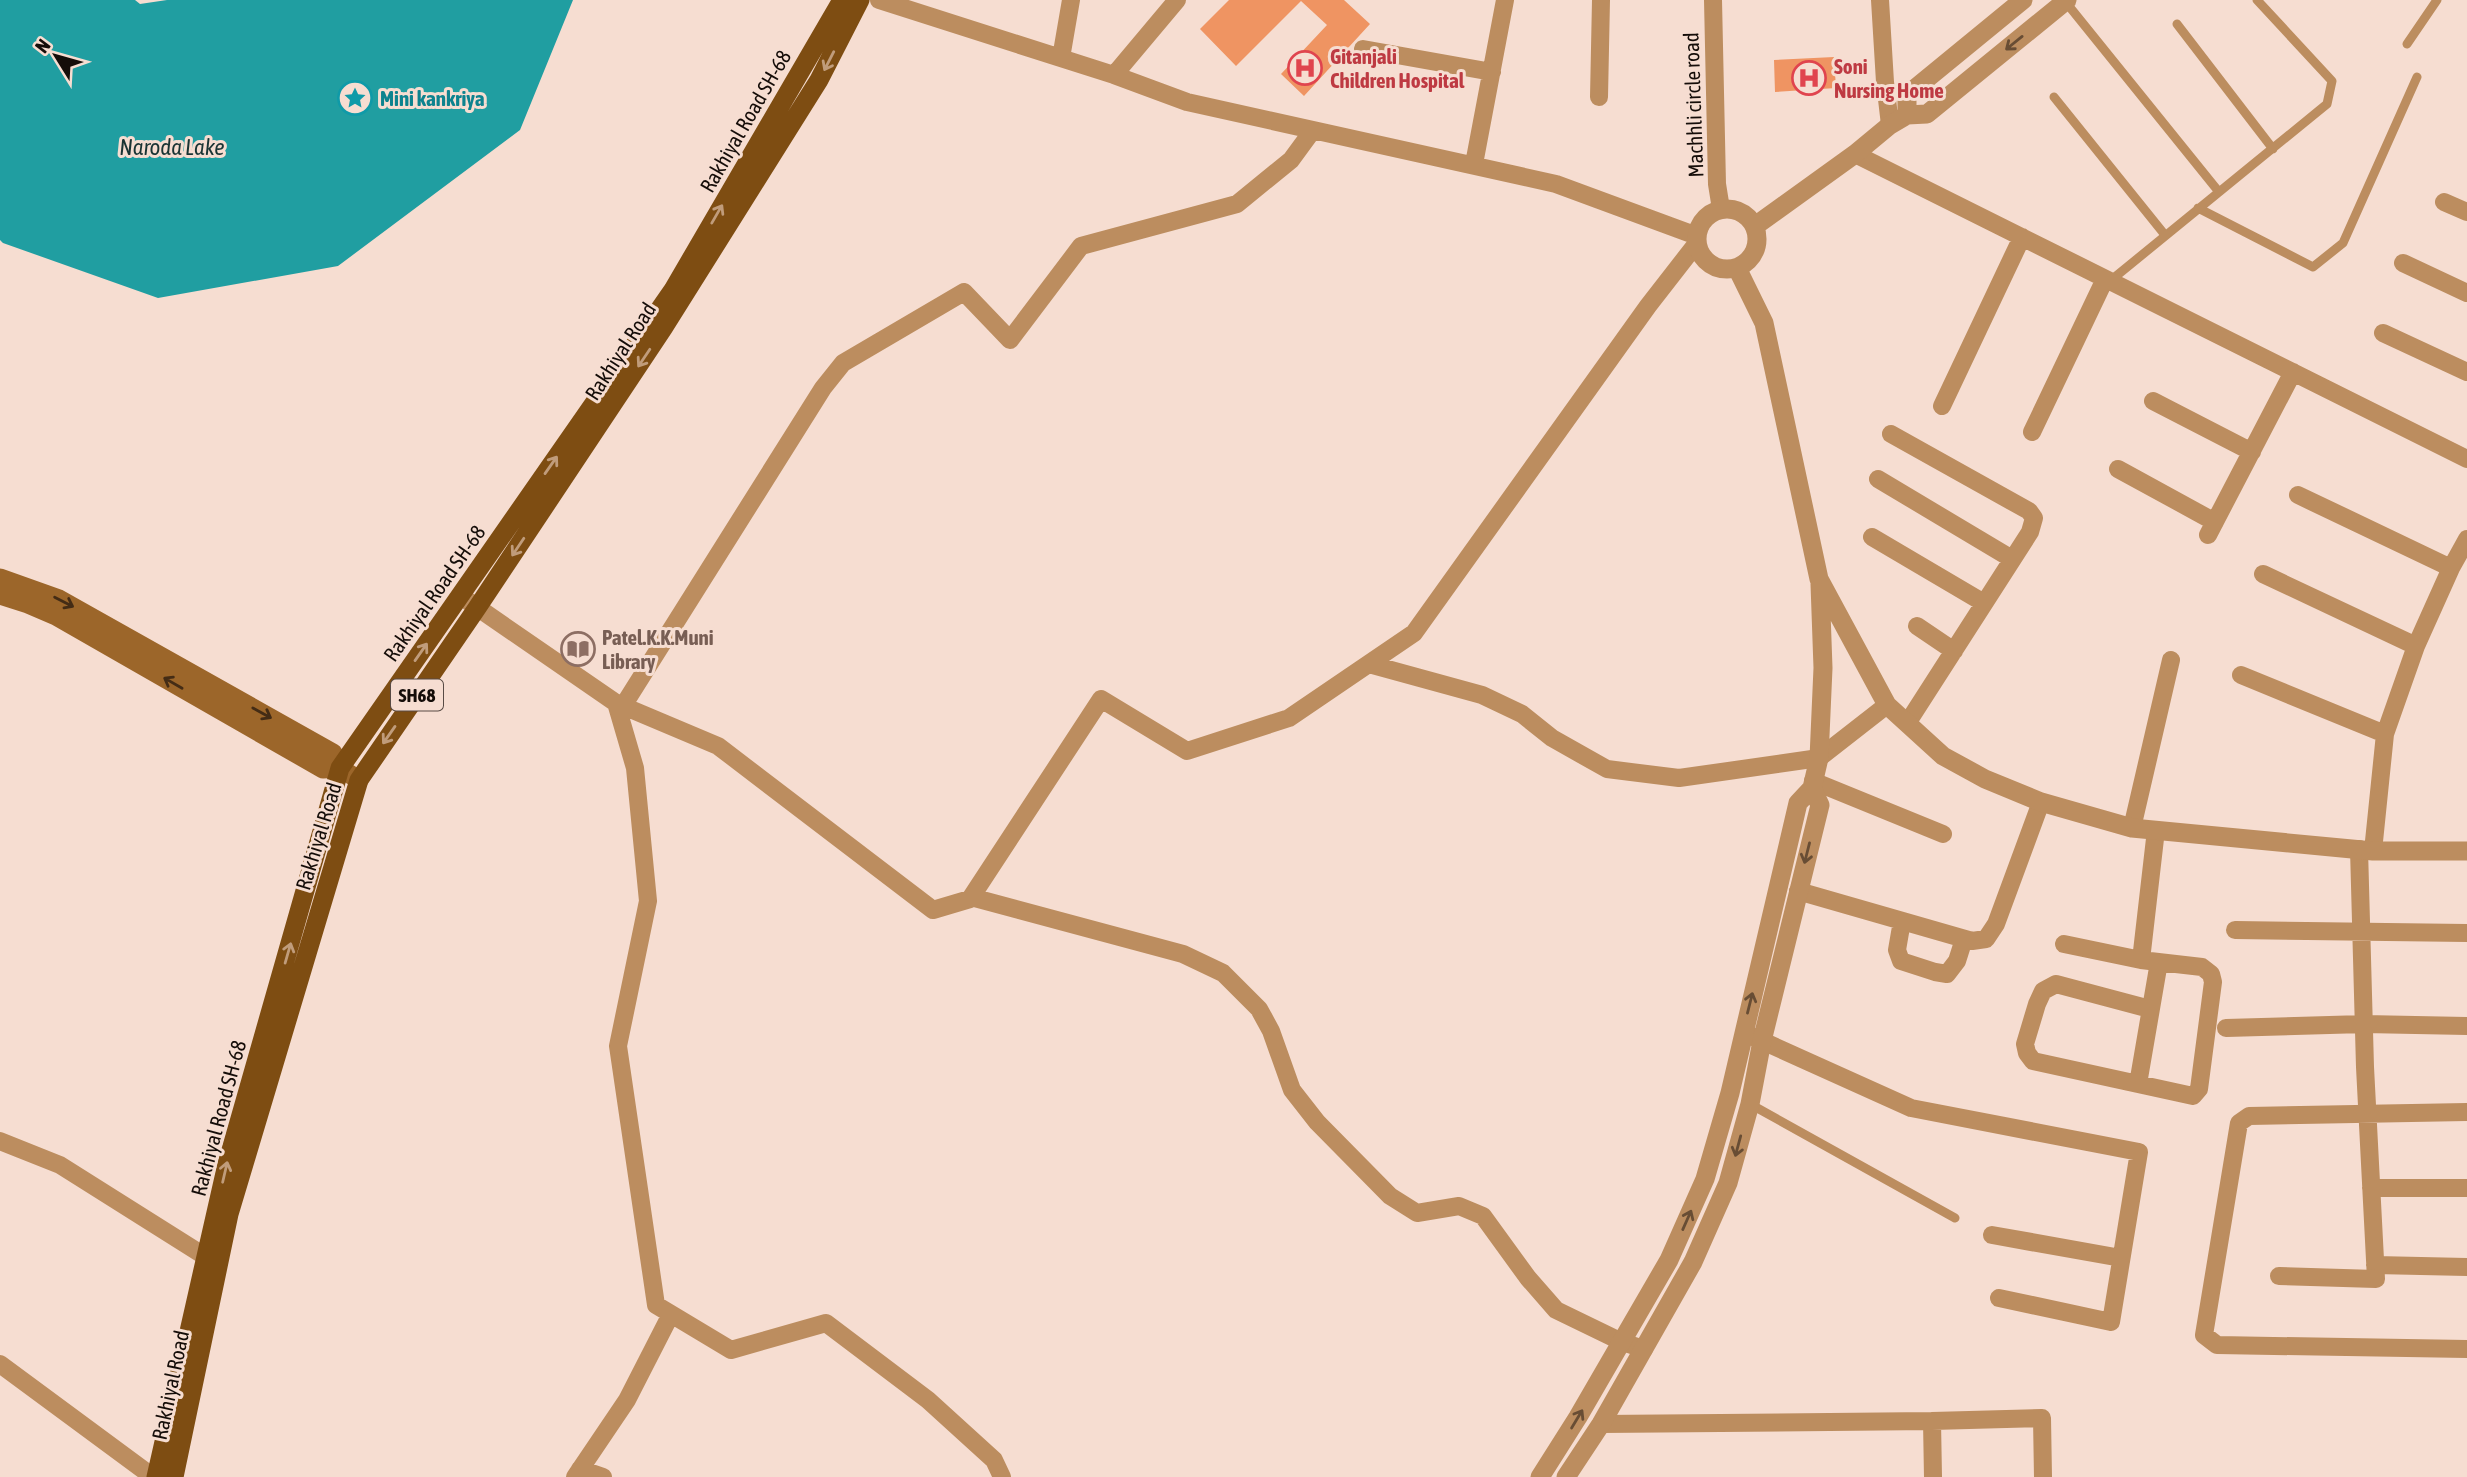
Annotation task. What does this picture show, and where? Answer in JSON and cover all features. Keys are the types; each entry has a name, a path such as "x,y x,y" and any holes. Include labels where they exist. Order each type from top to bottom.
{"main road":[{"name":"Rakhiyal Road SH-68","path":"154,1477 213,1258 227,1164 341,768 673,290 842,0"},
{"name":"Rakhiyal Road","path":"174,1477 213,1258 229,1214 359,780 664,327 819,80 860,0"},
{"path":"4,584 56,617 323,769 341,768 359,780"}],"street":[{"path":"460,596 619,705 719,746 933,910 970,899 1101,699 1187,751 1289,719 1414,633 1697,239 1702,222 1707,216 1721,209 1740,211 1755,226 1757,247 1749,260 1737,268 1727,270 1704,259 1697,239 1556,184 1187,102 1114,75 879,0"},
{"path":"1061,58 1071,0"},
{"path":"1114,75 1177,0"},
{"path":"1474,164 1505,0"},
{"path":"1599,97 1601,0"},
{"name":"Machhli circle road","path":"1713,0 1717,184 1721,209"},
{"path":"1880,0 1885,82 1898,120"},
{"path":"1898,120 1908,94 2023,0"},
{"path":"1755,226 1898,120 1927,114 2065,0"},
{"path":"1363,49 1492,72"},
{"path":"1003,1477 994,1460 929,1400 826,1323 731,1350 656,1305 618,1046 648,901 635,768 619,705 823,388 843,363 964,292 1010,340 1081,246 1237,204 1291,160 1313,130"},
{"path":"1855,154 2467,459"},
{"path":"2444,202 2467,212"},
{"path":"1942,406 2022,237"},
{"path":"2403,263 2467,293"},
{"path":"1540,1477 1669,1260 1705,1179 1730,1093 1798,803 1813,785 1819,758 1824,668 1819,579 1764,323 1737,268"},
{"path":"2032,432 2108,280"},
{"path":"2383,333 2467,372"},
{"path":"2118,469 2212,528 2293,372"},
{"path":"2153,401 2252,452"},
{"path":"1891,434 2029,510 2034,518 2030,532 1908,722"},
{"path":"1878,478 2012,559"},
{"path":"2298,495 2451,568"},
{"path":"1872,537 1984,603"},
{"path":"2279,1276 2376,1279 2361,933 2366,850 2385,734 2416,646 2467,539"},
{"path":"2263,574 2416,646"},
{"path":"1819,579 1887,705 1943,756 1985,779 2041,802 2132,828 2366,850 2467,851"},
{"path":"1917,626 1954,651"},
{"path":"2132,828 2171,660"},
{"path":"1369,664 1482,695 1522,714 1552,738 1607,769 1679,778 1819,758 1887,705"},
{"path":"2241,675 2385,734"},
{"path":"1813,785 1943,834"},
{"path":"1566,1477 1601,1424 1693,1262 1728,1183 1750,1104 1762,1041 1820,805 1813,785"},
{"path":"1798,891 1972,942 1986,939 1996,924 2041,802"},
{"path":"2141,960 2156,830"},
{"path":"971,897 1183,954 1223,972 1259,1009 1271,1031 1292,1090 1317,1122 1390,1196 1417,1213 1459,1206 1483,1216 1528,1278 1556,1310 1622,1342 1644,1349"},
{"path":"1902,921 1897,950 1901,961 1935,972 1947,974 1957,961 1964,939"},
{"path":"2235,930 2467,933"},
{"path":"2064,944 2141,960 2202,967 2211,974 2213,982 2199,1089 2193,1096 2033,1061 2025,1044 2043,991 2056,984 2150,1009"},
{"path":"2138,1084 2159,962"},
{"path":"2226,1028 2364,1024 2467,1026"},
{"path":"1743,1032 1911,1108 2139,1152 2111,1322 1999,1298"},
{"path":"2467,1112 2249,1115 2239,1123 2204,1335 2217,1345 2467,1349"},
{"path":"0,1141 60,1165 213,1258"},
{"path":"2371,1188 2467,1188"},
{"path":"1992,1235 2121,1258"},
{"path":"2375,1265 2467,1267"},
{"path":"603,1477 578,1473 627,1400 671,1314"},
{"path":"0,1364 154,1477"},
{"path":"1601,1424 2042,1418 2043,1477"},
{"path":"1932,1421 1933,1477"},
{"path":"984,1477 994,1460"}],"lane":[{"path":"2065,0 2219,192"},
{"path":"2108,280 2328,104 2332,81 2257,0"},
{"path":"2407,44 2437,0"},
{"path":"2177,24 2273,149"},
{"path":"2198,208 2313,267 2343,243 2417,77"},
{"path":"2054,97 2165,235"},
{"path":"1750,1104 1955,1217"}],"water":[{"name":"Naroda Lake","path":"0,0 135,0 140,4 167,0 573,0 520,130 338,266 158,298 0,240"}],"building":[{"path":"1229,0 1344,0 1370,24 1304,96 1281,74 1327,25 1301,1 1236,66 1200,29"},
{"path":"1834,57 1836,88 1775,92 1774,60"}],"place":[{"name":"Gitanjali Children Hospital","path":"1305,68"},
{"name":"Soni Nursing Home","path":"1809,78"},
{"name":"Mini kankriya","path":"355,98"},
{"name":"Patel.K.K.Muni Library","path":"578,649"}]}
